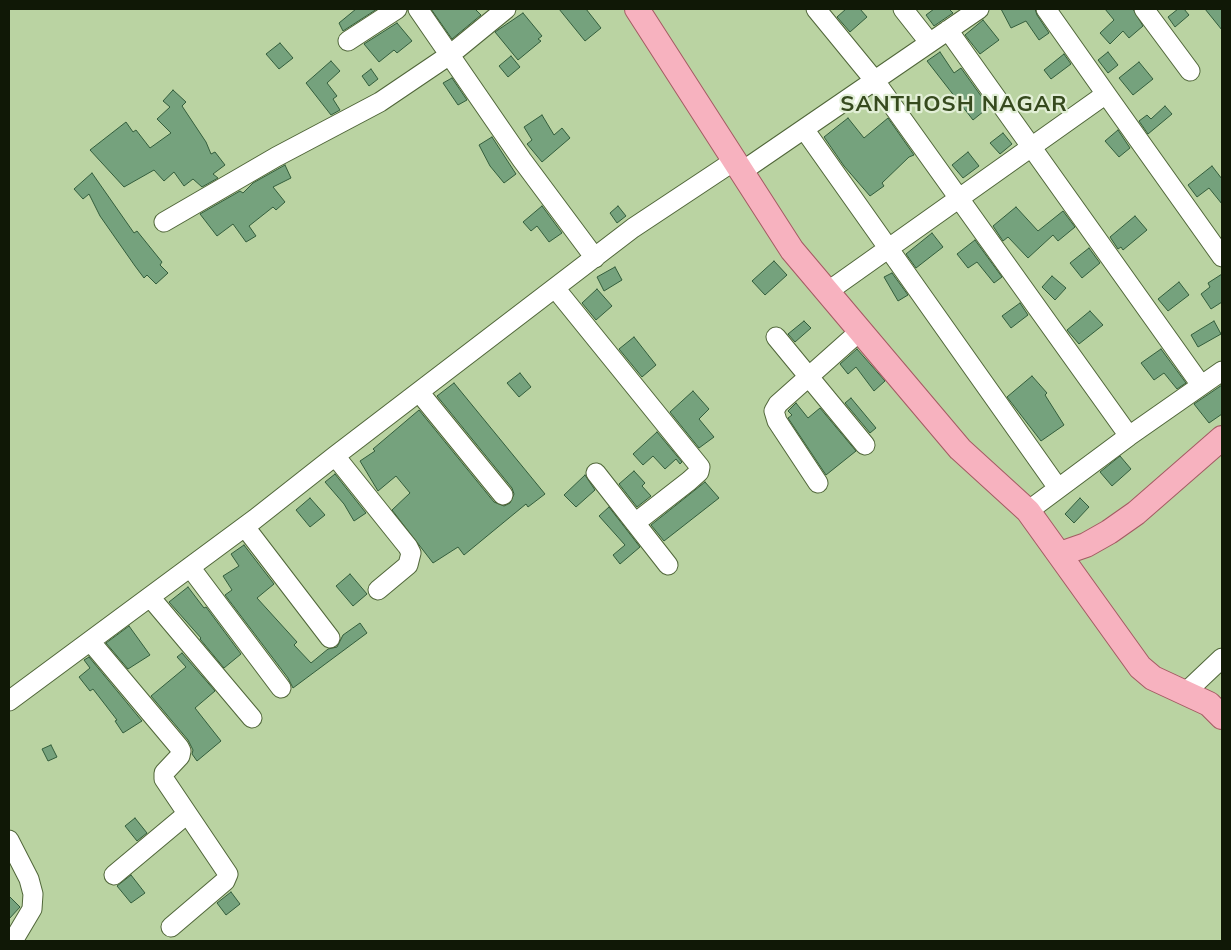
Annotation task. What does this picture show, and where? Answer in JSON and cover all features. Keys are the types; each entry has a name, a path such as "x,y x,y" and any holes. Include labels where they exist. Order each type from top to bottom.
{"main road":[{"path":"637,9 792,250 960,449 1042,500 1060,554 1140,668 1152,678 1209,704 1222,717"},
{"path":"1060,554 1086,545 1129,518 1222,438"}],"street":[{"path":"348,41 397,9"},
{"path":"418,9 522,160 595,258"},
{"path":"164,222 276,157 380,102 450,54 506,9"},
{"path":"816,9 875,81 1129,436"},
{"path":"903,9 929,42"},
{"path":"9,701 245,527 633,228 804,129 979,9"},
{"path":"1046,9 1222,257"},
{"path":"1144,9 1190,71"},
{"path":"948,30 1201,385"},
{"path":"827,292 1106,94"},
{"path":"804,129 889,247 1042,500 1129,436 1222,372"},
{"path":"555,288 700,467 699,472 690,481 635,523"},
{"path":"818,483 777,421 774,411 778,404 860,332"},
{"path":"776,337 866,445"},
{"path":"419,392 503,494"},
{"path":"335,456 408,547 410,554 408,565 378,590"},
{"path":"596,473 668,565"},
{"path":"245,527 330,638"},
{"path":"190,567 280,688"},
{"path":"150,597 252,718"},
{"path":"90,641 181,751 180,756 164,773 164,779 228,874 225,881 171,927"},
{"path":"1185,693 1222,658"},
{"path":"114,875 188,814"},
{"path":"9,840 29,879 33,894 32,909 13,941"}],"building":[{"path":"356,9 377,9 343,31 339,23"},
{"path":"431,9 475,9 481,15 452,39"},
{"path":"559,9 586,9 601,28 585,41"},
{"path":"846,9 860,9 867,17 850,32 837,17"},
{"path":"934,9 949,9 953,13 934,26 926,15"},
{"path":"1001,9 1035,9 1049,33 1039,40 1026,21 1011,28"},
{"path":"1105,9 1133,9 1143,26 1129,38 1123,31 1110,44 1100,33 1114,20"},
{"path":"1178,9 1184,9 1189,15 1175,27 1168,17"},
{"path":"1205,9 1222,9 1222,30"},
{"path":"523,13 542,36 538,39 541,41 518,60 495,32"},
{"path":"983,20 999,40 980,54 965,35"},
{"path":"397,23 412,41 397,53 394,50 379,62 364,44"},
{"path":"280,43 293,58 279,69 266,54"},
{"path":"940,52 954,73 961,68 989,107 973,120 927,61"},
{"path":"1108,52 1118,65 1108,73 1098,60"},
{"path":"1064,54 1071,64 1051,79 1044,70"},
{"path":"511,56 520,67 508,77 499,66"},
{"path":"331,61 340,71 327,83 337,96 333,99 340,110 331,115 306,83"},
{"path":"1139,62 1153,79 1133,95 1119,78"},
{"path":"371,69 378,79 369,86 362,76"},
{"path":"452,78 467,100 458,105 443,83"},
{"path":"173,90 186,102 182,106 206,142 211,154 215,152 225,165 213,174 218,178 202,187 193,179 184,186 174,172 164,181 154,170 124,187 90,150 126,122 133,132 136,130 150,148 171,133 157,119 170,107 163,101"},
{"path":"1165,106 1172,114 1148,134 1139,121 1147,115 1151,119"},
{"path":"542,115 554,135 562,128 570,138 542,162 527,144 532,140 524,127"},
{"path":"848,118 864,138 888,118 914,155 909,157 882,183 884,186 870,196 844,166 824,137"},
{"path":"1118,130 1130,148 1119,157 1105,141"},
{"path":"1003,133 1012,144 1000,154 990,143"},
{"path":"492,137 516,174 504,183 490,166 479,145"},
{"path":"968,152 979,166 963,178 952,165"},
{"path":"285,165 291,178 273,187 285,202 276,210 273,207 249,226 256,236 246,242 233,224 217,236 200,214 240,191 243,193 253,183"},
{"path":"1212,166 1222,179 1222,204 1209,188 1197,197 1188,185"},
{"path":"92,173 134,233 137,231 162,262 160,265 168,273 156,284 147,275 144,278 135,266 100,216 89,194 83,199 74,189"},
{"path":"542,206 562,233 549,242 537,226 531,231 523,222"},
{"path":"618,206 626,216 617,223 610,213"},
{"path":"1016,207 1038,231 1063,211 1075,227 1058,241 1053,235 1028,258 1008,237 1003,241 993,226"},
{"path":"1135,216 1147,230 1123,250 1121,247 1118,249 1110,237"},
{"path":"932,233 943,247 916,268 906,254"},
{"path":"975,240 1002,277 994,283 977,262 968,268 957,254"},
{"path":"1089,248 1100,263 1082,278 1070,263"},
{"path":"774,261 787,275 765,295 752,281"},
{"path":"615,267 622,280 604,291 597,277"},
{"path":"892,273 908,295 898,301 884,277"},
{"path":"1222,274 1222,302 1211,309 1201,294 1210,287 1208,283"},
{"path":"1052,276 1066,288 1055,300 1042,287"},
{"path":"1179,282 1189,295 1168,311 1158,299"},
{"path":"597,289 612,306 596,320 582,303"},
{"path":"1020,303 1028,315 1011,328 1002,316"},
{"path":"1090,311 1103,325 1079,344 1067,330"},
{"path":"804,321 811,328 795,342 788,334"},
{"path":"1214,321 1221,334 1198,347 1191,335"},
{"path":"634,337 656,365 642,377 619,349"},
{"path":"857,349 885,381 874,391 856,367 848,374 840,364"},
{"path":"1161,349 1186,383 1177,389 1164,373 1154,380 1141,363"},
{"path":"520,373 531,387 519,397 507,383"},
{"path":"1032,376 1047,393 1045,395 1064,425 1041,441 1007,397"},
{"path":"454,383 545,494 528,507 526,504 464,555 458,547 433,563 392,510 410,493 396,476 378,491 360,461 375,451 373,449 419,410 494,502 504,506 510,503 514,494 512,488 437,396"},
{"path":"1222,385 1222,414 1209,423 1194,404"},
{"path":"693,391 709,409 699,419 714,437 699,448 670,412"},
{"path":"851,398 876,428 870,433 845,403"},
{"path":"796,403 808,418 820,408 856,451 826,475 788,418 792,415 788,411"},
{"path":"657,432 682,462 680,464 676,459 665,469 653,456 643,465 633,454"},
{"path":"1120,456 1131,469 1112,486 1100,472"},
{"path":"634,471 645,483 642,486 651,496 637,507 619,484"},
{"path":"335,474 366,513 354,521 344,504 325,482"},
{"path":"585,475 595,490 576,507 564,495"},
{"path":"705,482 719,498 664,541 651,525"},
{"path":"310,498 325,515 310,527 296,510"},
{"path":"1080,498 1089,507 1074,523 1065,514"},
{"path":"609,507 640,547 620,564 613,555 625,545 599,516"},
{"path":"244,545 274,584 257,598 297,642 294,645 311,663 328,649 337,647 343,635 360,623 367,633 293,688 288,678 225,595 232,590 223,576 239,566 231,554"},
{"path":"350,574 367,594 353,606 336,586"},
{"path":"188,587 204,608 206,607 241,654 224,668 201,638 169,602"},
{"path":"129,626 150,655 128,669 106,643"},
{"path":"182,653 215,691 195,708 221,741 197,761 192,754 193,750 188,740 151,696 186,667 177,657"},
{"path":"89,657 142,721 123,733 115,721 117,720 93,689 90,691 79,677 90,668 84,660"},
{"path":"51,745 57,757 48,761 42,749"},
{"path":"135,818 147,833 137,841 125,826"},
{"path":"131,875 145,893 131,903 117,886"},
{"path":"231,892 240,904 226,915 217,903"},
{"path":"9,896 20,907 9,919"}],"district":[{"name":"SANTHOSH NAGAR","path":"954,104"}]}
